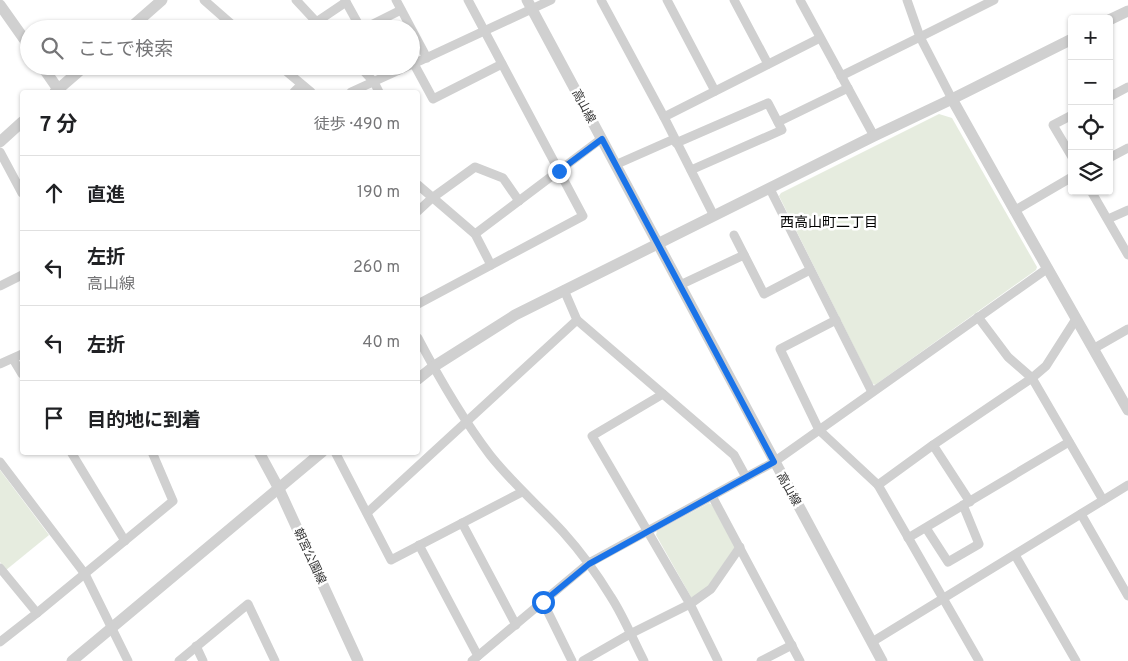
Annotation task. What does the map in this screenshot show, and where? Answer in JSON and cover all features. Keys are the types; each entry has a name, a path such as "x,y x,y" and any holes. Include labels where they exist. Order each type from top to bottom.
{"street":[{"path":"139,20 162,0"},
{"path":"204,0 227,20"},
{"path":"296,0 314,20"},
{"path":"396,0 406,20"},
{"path":"420,303 583,216 468,0"},
{"path":"420,61 485,31 529,5 551,0"},
{"path":"600,0 664,117 714,216"},
{"path":"668,0 715,91"},
{"path":"734,0 768,64"},
{"path":"800,0 874,136"},
{"path":"908,0 920,38 952,99 1128,410"},
{"path":"841,76 920,38 981,3 994,0"},
{"path":"319,20 346,1 357,20"},
{"path":"0,5 20,33"},
{"name":"高山線","path":"529,5 882,661"},
{"path":"380,20 401,10"},
{"path":"1113,18 1128,11"},
{"path":"664,117 820,38"},
{"path":"420,377 433,367 515,315 1068,41"},
{"path":"420,45 427,58"},
{"path":"417,75 433,99 502,64"},
{"path":"48,75 57,90"},
{"path":"59,90 75,75"},
{"path":"290,75 308,90"},
{"path":"367,75 378,90"},
{"path":"356,90 389,75"},
{"path":"296,90 301,85"},
{"path":"1113,95 1128,87"},
{"path":"778,122 848,88"},
{"path":"615,165 768,103 782,130 690,170"},
{"path":"1068,117 1053,125 1068,150"},
{"path":"0,142 20,124"},
{"path":"475,234 602,139"},
{"path":"1113,156 1128,148"},
{"path":"0,152 20,188"},
{"path":"420,210 432,198 475,166 503,178 519,201"},
{"path":"1014,211 1068,179"},
{"path":"420,187 475,234 491,265"},
{"path":"770,188 872,392"},
{"path":"1094,195 1128,254"},
{"path":"1108,219 1128,210"},
{"path":"734,235 764,294 810,270"},
{"path":"680,285 744,255"},
{"path":"419,545 475,659 589,564 774,462 1048,268"},
{"path":"0,286 20,276"},
{"path":"564,290 577,320 734,455 746,477"},
{"path":"978,317 1008,357 1032,378 1103,500"},
{"path":"878,485 1032,378 1046,366 1076,319"},
{"path":"367,514 577,320"},
{"path":"836,320 780,349 819,430 878,485 979,661"},
{"path":"1094,349 1128,329"},
{"path":"420,342 466,422 491,456 522,492 562,532 589,564 612,598 644,661"},
{"path":"0,364 20,355"},
{"path":"13,358 20,370"},
{"path":"663,394 592,436 690,604 718,661"},
{"path":"908,538 1069,442"},
{"path":"926,528 948,562 979,544 967,503 933,445"},
{"path":"73,455 126,541"},
{"path":"0,642 173,501 153,455"},
{"name":"朝宮公園線","path":"261,455 279,489 358,661"},
{"path":"72,661 319,455"},
{"path":"337,455 391,560 522,492"},
{"path":"0,462 85,574 128,661"},
{"path":"872,642 1128,485"},
{"path":"712,496 800,661"},
{"path":"1081,514 1126,585 1128,596"},
{"path":"462,523 516,625"},
{"path":"583,661 630,634 690,604 711,589 740,547"},
{"path":"1015,555 1076,661"},
{"path":"0,568 37,613"},
{"path":"543,602 572,661"},
{"path":"179,661 248,604 275,661"},
{"path":"761,661 792,645"},
{"path":"196,646 203,661"}],"shaded area":[{"path":"939,114 952,118 1037,267 1036,270 875,385 872,383 779,196 781,193"},
{"path":"0,470 49,535 6,570 0,562"},
{"path":"709,503 712,505 735,547 707,588 695,597 691,597 656,535 657,531"}],"district":[{"name":"西高山町二丁目","path":"829,222"}],"route":[{"path":"543,602 589,564 774,462 602,139 559,171"}]}
